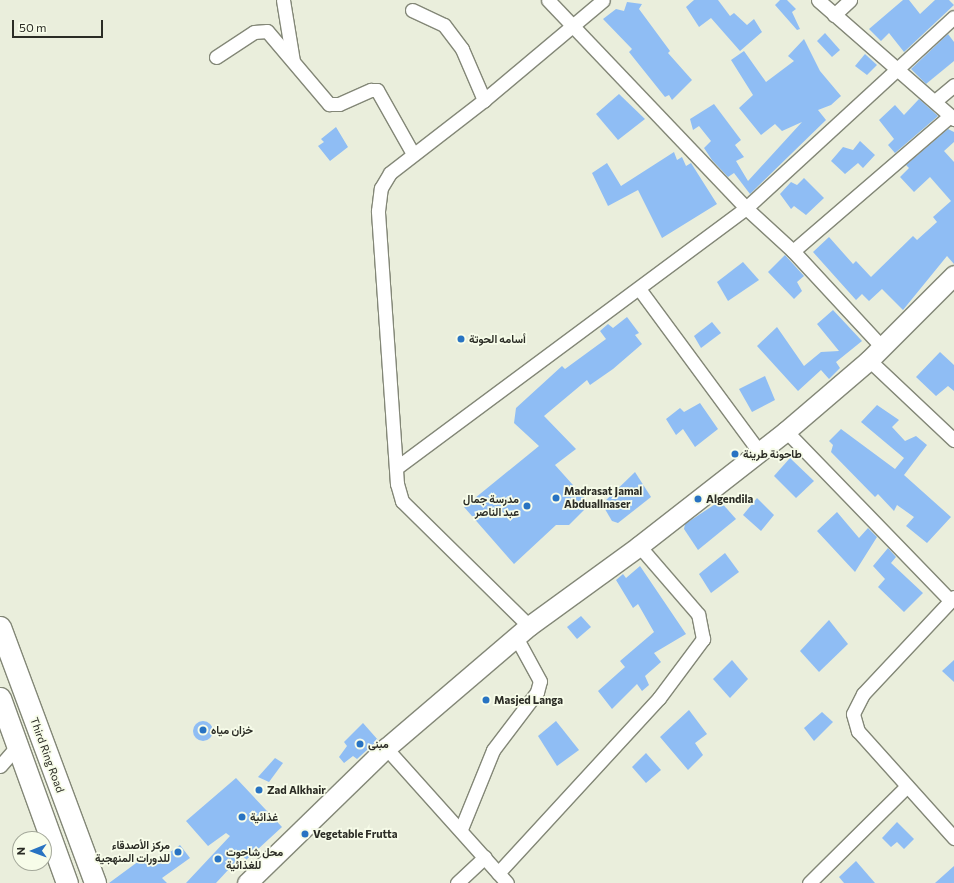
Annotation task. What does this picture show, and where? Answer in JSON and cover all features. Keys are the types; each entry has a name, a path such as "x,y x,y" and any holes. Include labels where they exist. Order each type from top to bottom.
{"main road":[{"name":"Third Ring Road","path":"0,627 95,883"},
{"path":"0,698 6,755 67,883"}],"street":[{"path":"283,0 293,62"},
{"path":"548,0 746,208 793,251 876,354 954,440"},
{"path":"461,829 493,750 536,692 540,681 522,631 402,501 396,468 378,211 381,188 390,173 573,28 603,0"},
{"path":"793,251 952,118 935,101 895,70 818,0"},
{"path":"834,15 850,0"},
{"path":"412,10 444,25 462,49 484,100"},
{"path":"396,468 640,290 746,208 954,17"},
{"path":"216,57 254,32 267,31 329,104 339,104 371,90 377,90 413,154"},
{"path":"935,101 954,85"},
{"path":"247,883 386,748 522,631 640,546 760,453 876,354 954,275"},
{"path":"640,290 760,453"},
{"path":"786,431 952,599 863,694 853,714 858,731 906,787 954,838"},
{"path":"386,748 461,829 502,878 660,698 698,649 703,639 698,614 640,546"},
{"path":"808,883 906,787"},
{"path":"457,883 485,857"}],"building":[{"path":"694,0 718,0 730,16 734,13 747,25 754,19 762,32 740,51 711,18 699,27 686,7"},
{"path":"780,0 787,0 796,9 792,12 800,29 797,30 775,5"},
{"path":"903,0 909,0 920,14 935,0 949,0 954,5 904,52 889,33 881,41 869,29"},
{"path":"627,2 642,4 639,9 670,51 668,53 692,80 672,100 669,95 665,97 629,52 632,49 603,19 616,9 624,11"},
{"path":"825,33 840,50 832,57 817,41"},
{"path":"948,34 954,42 954,61 926,84 911,69"},
{"path":"804,39 820,71 841,96 831,105 818,110 826,120 750,194 734,173 728,177 712,160 704,148 711,141 699,126 693,130 690,119 714,104 741,140 735,145 744,157 736,161 748,181 802,122 782,131 775,124 761,135 739,108 753,95 731,60 744,51 766,82 794,61 788,56"},
{"path":"865,54 877,65 867,75 855,66"},
{"path":"619,94 645,119 618,140 596,114"},
{"path":"919,99 938,116 895,153 888,145 894,139 879,120 895,105 904,115"},
{"path":"336,127 348,147 330,161 318,146 324,142 321,139"},
{"path":"948,129 954,132 954,142 944,151 954,162 954,264 947,256 903,310 882,289 869,301 862,294 856,300 813,252 829,237 853,264 856,261 871,277 913,236 917,240 937,222 933,217 951,201 930,177 914,192 900,177 909,168 906,165"},
{"path":"860,141 875,155 863,168 858,163 845,174 831,161 843,147 853,150"},
{"path":"674,152 677,160 682,157 686,166 691,163 717,204 662,238 638,190 608,206 592,173 607,163 621,186"},
{"path":"804,178 824,198 806,215 794,206 791,209 780,194 791,182 797,185"},
{"path":"785,255 804,276 797,282 802,291 794,299 768,272"},
{"path":"743,262 759,280 728,301 717,282"},
{"path":"833,310 862,341 836,362 840,368 829,379 821,370 798,391 757,346 777,327 804,366 821,352 839,351 817,324"},
{"path":"627,317 639,333 635,335 642,344 613,369 590,385 587,380 544,416 576,449 555,465 590,504 569,525 556,525 514,564 464,507 539,446 514,423 516,408 562,366 565,369 606,339 600,331 608,324 613,328"},
{"path":"712,322 721,333 701,348 694,336"},
{"path":"940,352 954,365 954,391 948,386 936,396 916,377"},
{"path":"765,376 775,400 752,412 739,389"},
{"path":"700,403 718,429 695,447 683,429 676,435 666,419 680,408 684,412"},
{"path":"877,405 899,420 892,427 905,441 916,436 927,445 904,475 951,517 927,543 906,526 914,517 897,505 894,511 878,494 875,497 831,452 833,445 829,441 841,429 895,469 904,458 861,422"},
{"path":"790,458 814,481 796,498 774,476"},
{"path":"635,472 651,497 618,523 612,521 602,504"},
{"path":"757,498 774,515 761,531 743,515"},
{"path":"720,501 736,519 698,550 684,529 685,524"},
{"path":"837,512 859,538 868,528 877,537 855,572 817,531"},
{"path":"888,548 896,557 891,563 923,593 904,612 878,587 885,579 873,566"},
{"path":"725,553 739,572 711,593 699,574"},
{"path":"640,566 686,634 654,653 661,662 645,676 649,685 642,691 637,684 612,709 598,691 625,667 620,661 654,632 638,604 633,608 616,580 623,574 626,578"},
{"path":"581,616 591,627 577,639 567,627"},
{"path":"829,620 848,644 819,672 800,651"},
{"path":"732,660 748,679 730,698 713,679"},
{"path":"954,660 954,682 942,671"},
{"path":"689,710 707,734 695,743 703,755 688,770 660,737"},
{"path":"822,712 833,722 814,741 804,728"},
{"name":"خزان مياه","path":"199,721 207,721 213,727 213,735 207,741 199,741 193,735 193,727"},
{"path":"556,721 579,750 557,766 538,736"},
{"name":"مبنى","path":"363,723 378,740 357,759 353,756 344,763 339,757 347,746 344,742"},
{"path":"646,753 661,770 646,783 632,767"},
{"path":"275,758 283,763 269,782 258,777"},
{"name":"غذائية","path":"236,778 282,827 246,860 242,855 216,883 186,883 230,836 226,833 208,846 186,821"},
{"path":"897,822 914,839 904,849 897,842 891,847 882,838"},
{"path":"180,845 190,858 162,878 167,883 109,883 143,858 151,866"},
{"path":"856,861 875,883 844,883 839,877"},
{"path":"954,866 954,883 935,883"}],"place":[{"name":"أسامه الحوتة","path":"461,339"},
{"name":"طاحونة طرينة","path":"735,454"},
{"name":"Madrasat Jamal Abduallnaser","path":"556,498"},
{"name":"Algendila","path":"698,499"},
{"name":"مدرسة جمال عبد الناصر","path":"527,506"},
{"name":"Masjed Langa","path":"486,700"},
{"name":"خزان مياه","path":"203,730"},
{"name":"مبنى","path":"360,744"},
{"name":"Zad Alkhair","path":"259,790"},
{"name":"غذائية","path":"242,817"},
{"name":"Vegetable Frutta","path":"305,834"},
{"name":"مركز الأصدقاء للدورات المنهجية","path":"178,852"},
{"name":"محل شاحوت للغذائية","path":"218,859"}]}
